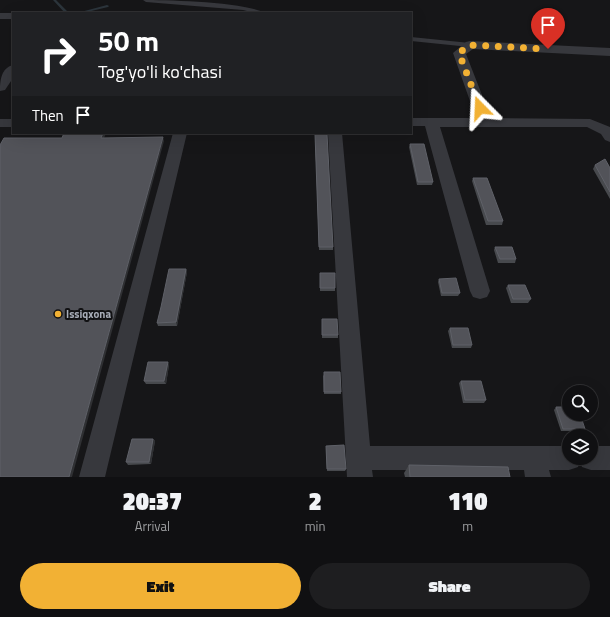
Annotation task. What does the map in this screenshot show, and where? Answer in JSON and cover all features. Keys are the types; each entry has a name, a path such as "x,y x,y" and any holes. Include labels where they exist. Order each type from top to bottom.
{"street":[{"path":"0,16 12,16"},
{"path":"485,122 459,53 470,45 610,52"},
{"path":"0,87 12,69"},
{"path":"412,122 590,123 608,134"},
{"path":"431,122 480,291"},
{"path":"0,123 12,123"},
{"path":"92,477 180,134"},
{"path":"335,134 360,467 536,467 562,460"},
{"path":"598,458 610,458"}],"lane":[{"path":"146,0 243,8 257,12"},
{"path":"412,39 470,45"}],"building":[{"name":"Issiqxona","path":"64,134 103,134 101,138 163,137 69,477 0,477 0,145 4,138 62,138"},
{"path":"315,134 327,134 333,247 319,247"},
{"path":"410,144 424,144 433,182 418,182"},
{"path":"605,159 610,168 610,192 595,165"},
{"path":"473,178 487,178 503,221 488,221"},
{"path":"495,247 512,247 516,259 500,259"},
{"path":"169,269 186,269 176,322 157,323 161,307"},
{"path":"320,273 335,273 335,288 320,288"},
{"path":"456,278 460,293 442,293 439,279"},
{"path":"508,285 525,285 531,299 513,299"},
{"path":"322,319 337,319 338,335 322,335"},
{"path":"450,328 468,328 472,345 453,345"},
{"path":"148,362 168,362 164,381 144,381"},
{"path":"324,372 340,372 341,392 324,392"},
{"path":"461,381 481,381 486,400 465,400"},
{"path":"556,407 562,407 562,421 582,421 585,429 563,429"},
{"path":"132,439 153,439 149,462 126,462"},
{"path":"344,445 346,469 327,469 326,446"},
{"path":"409,465 508,467 510,477 410,477"}],"waterway":[{"path":"54,0 66,12"},
{"path":"83,12 107,6"}],"place":[{"name":"Issiqxona","path":"58,314"}],"route":[{"path":"480,108 459,53 470,45 548,49"}]}
